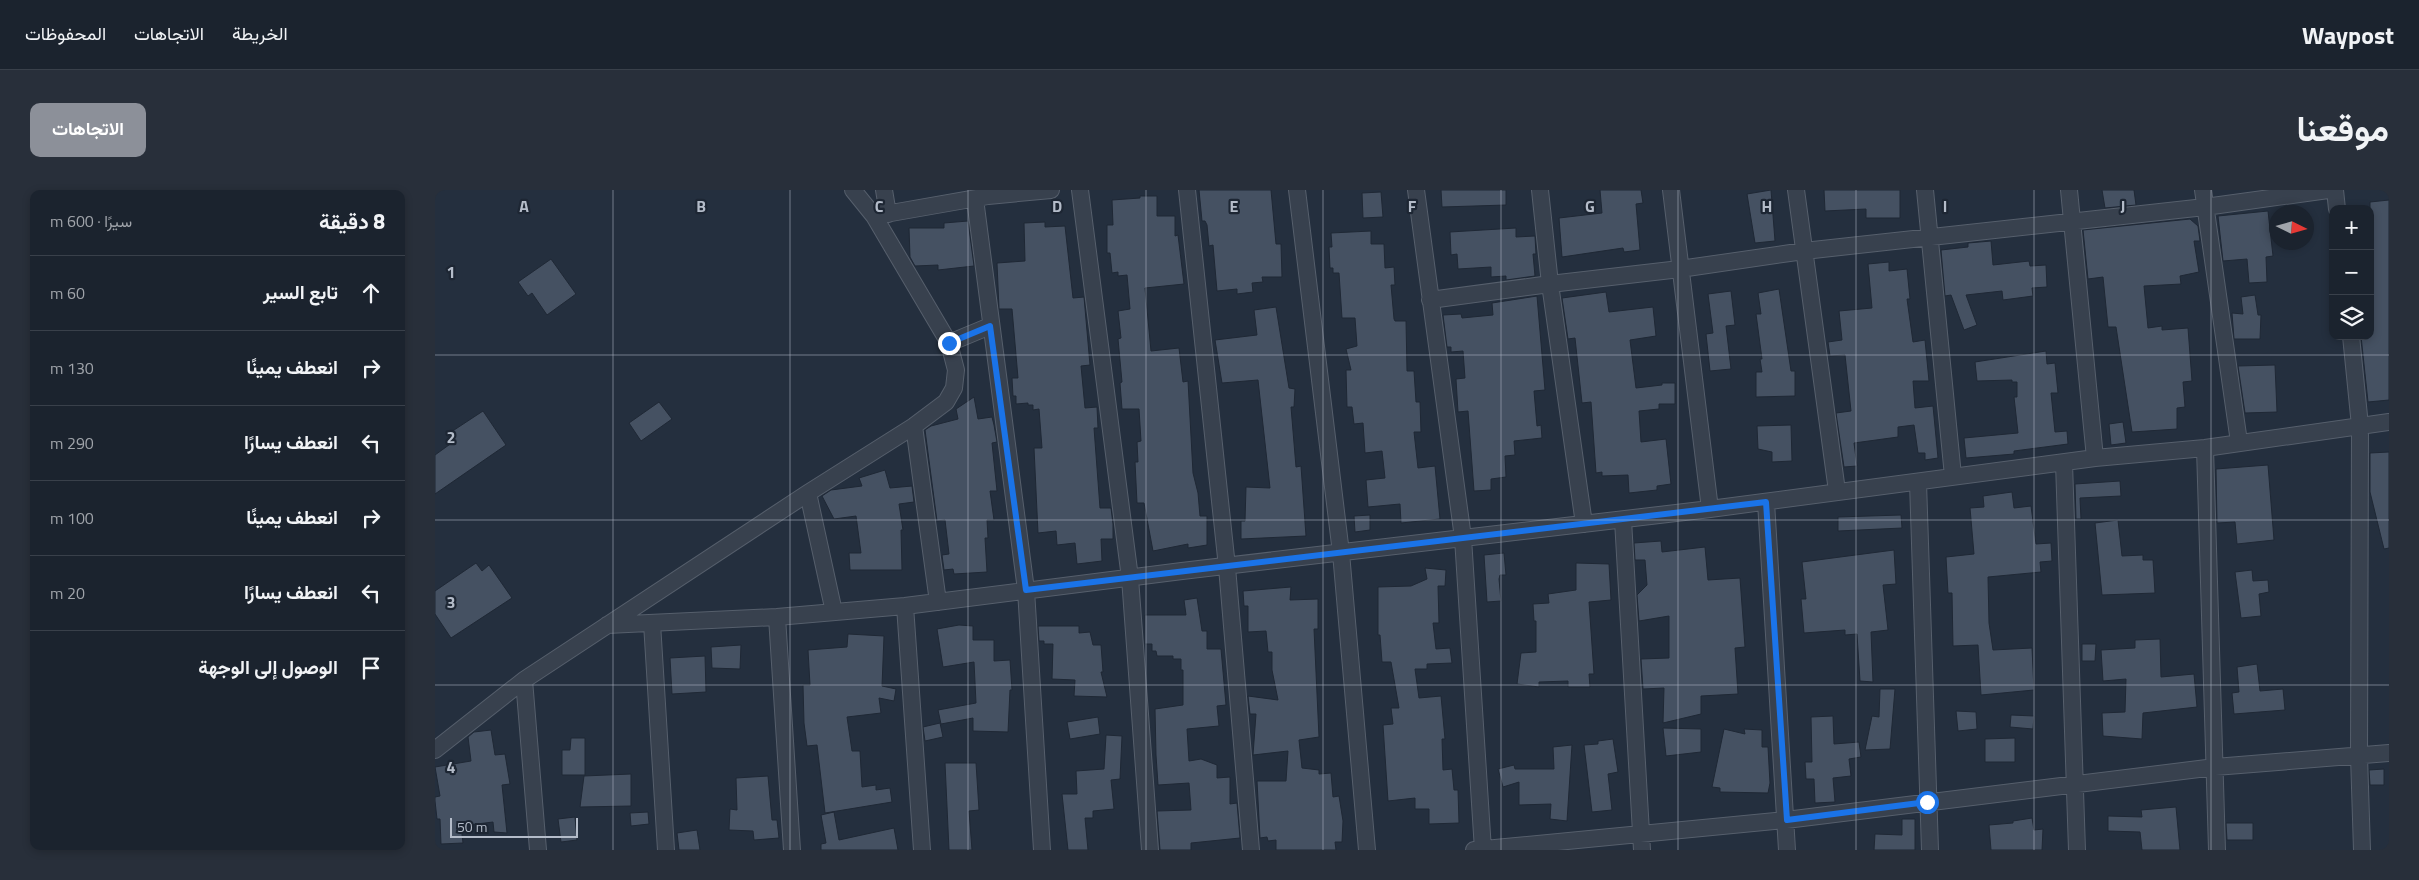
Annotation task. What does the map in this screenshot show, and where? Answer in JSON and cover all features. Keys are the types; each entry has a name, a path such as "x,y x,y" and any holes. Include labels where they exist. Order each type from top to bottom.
{"street":[{"path":"435,750 524,680 808,493 914,426 946,402 954,388 956,370 949,343 881,215 853,190"},
{"path":"881,215 884,190"},
{"path":"881,215 984,195 1051,190"},
{"path":"1080,190 1130,578 1150,850"},
{"path":"1187,190 1227,567 1251,850"},
{"path":"1297,190 1341,553 1367,850"},
{"path":"1415,190 1463,538 1480,850 1641,842 1787,820 2215,767 2389,753"},
{"path":"1540,190 1550,284 1584,524"},
{"path":"1671,190 1709,510"},
{"path":"1796,190 1837,491"},
{"path":"1925,190 1953,476"},
{"path":"2069,190 2095,458"},
{"path":"2203,190 2239,442"},
{"path":"1430,300 1680,269 1804,251 2205,207 2328,190"},
{"path":"2335,190 2337,205"},
{"path":"984,195 990,326 1026,590 1042,850"},
{"path":"949,343 990,326"},
{"path":"2351,340 2360,426 2359,756 2362,850"},
{"path":"607,625 777,617 905,606 1026,590 1709,510 1837,491 2095,458 2205,448 2389,422"},
{"path":"914,426 938,602"},
{"path":"2205,448 2217,850"},
{"path":"2064,462 2077,850"},
{"path":"1918,482 1930,850"},
{"path":"808,493 834,612"},
{"path":"1766,502 1787,820 1787,850"},
{"path":"1623,520 1641,842"},
{"path":"905,606 921,850"},
{"path":"777,617 793,850"},
{"path":"652,623 665,850"},
{"path":"524,680 538,850"}],"building":[{"path":"1199,190 1271,190 1276,244 1281,244 1282,277 1262,277 1263,282 1252,283 1253,292 1237,294 1237,289 1217,291 1213,245 1209,246 1207,225 1205,221 1202,221"},
{"path":"1441,190 1506,190 1506,205 1442,207"},
{"path":"1600,190 1641,190 1643,203 1636,204 1640,250 1624,252 1623,248 1562,257 1559,218 1602,213"},
{"path":"1771,190 1775,241 1755,243 1747,194"},
{"path":"1824,190 1900,190 1900,218 1866,218 1866,209 1825,211"},
{"path":"2102,190 2134,190 2136,205 2105,208"},
{"path":"1381,192 1383,217 1363,218 1362,193"},
{"path":"1140,196 1157,196 1157,216 1175,216 1175,236 1178,235 1184,284 1145,288 1151,351 1179,348 1183,382 1188,381 1193,473 1198,493 1200,516 1207,516 1207,545 1188,548 1188,544 1153,551 1144,503 1137,503 1135,462 1138,462 1137,442 1141,441 1139,409 1122,409 1120,383 1122,382 1118,339 1121,338 1118,311 1130,309 1127,275 1118,276 1118,272 1112,273 1110,253 1107,253 1107,225 1113,225 1112,200 1140,198"},
{"path":"2389,200 2389,400 2368,402 2361,340 2374,340 2374,205 2370,205 2370,202"},
{"path":"2268,211 2269,250 2272,250 2273,256 2266,257 2267,282 2249,283 2247,259 2223,261 2218,216"},
{"path":"2190,219 2198,226 2200,241 2194,241 2199,272 2180,276 2181,284 2144,286 2148,328 2162,326 2162,330 2188,328 2192,381 2183,382 2185,407 2177,408 2177,429 2132,432 2116,327 2108,327 2103,277 2088,279 2083,230"},
{"path":"968,221 974,266 938,270 938,265 915,266 910,257 909,228 944,228 944,223"},
{"path":"1045,222 1045,227 1065,226 1073,298 1084,297 1090,365 1081,366 1085,408 1097,407 1098,428 1094,428 1100,508 1111,508 1113,524 1113,539 1101,539 1102,561 1077,564 1075,543 1057,545 1056,531 1038,533 1034,448 1042,448 1039,409 1033,410 1033,405 1028,405 1028,403 1016,404 1016,396 1013,396 1012,378 1018,378 1012,309 999,309 997,263 1025,261 1024,223"},
{"path":"1516,228 1516,237 1535,236 1536,254 1533,254 1535,276 1506,280 1506,276 1491,277 1491,267 1458,269 1457,254 1451,255 1450,232"},
{"path":"1371,231 1371,244 1384,244 1385,268 1394,267 1395,285 1391,285 1394,319 1395,321 1406,321 1407,371 1414,371 1416,402 1420,402 1421,432 1414,432 1418,468 1435,466 1440,519 1401,523 1400,504 1368,507 1366,480 1385,478 1382,451 1365,453 1363,423 1354,424 1352,407 1347,407 1346,370 1351,370 1346,349 1357,346 1355,318 1342,318 1339,273 1333,273 1333,268 1330,268 1329,247 1332,247 1331,233"},
{"path":"1991,241 1993,265 2029,261 2030,266 2046,265 2047,287 2032,288 2033,296 2003,300 2002,291 1966,295 1977,325 1964,330 1951,295 1945,296 1941,250 1968,247 1968,243"},
{"path":"551,259 576,294 547,315 532,293 528,296 518,282"},
{"path":"1889,262 1889,271 1907,269 1910,299 1907,299 1913,342 1925,340 1929,381 1913,381 1915,408 1933,406 1938,458 1925,460 1925,453 1918,453 1914,425 1898,427 1898,437 1854,443 1857,466 1844,467 1836,413 1851,411 1845,355 1830,356 1828,342 1842,340 1839,311 1872,308 1868,264"},
{"path":"1779,289 1791,371 1795,371 1795,396 1756,397 1756,372 1762,372 1756,314 1761,314 1758,293"},
{"path":"1731,291 1735,325 1726,326 1731,369 1710,371 1706,334 1713,333 1708,294"},
{"path":"1606,292 1609,312 1653,307 1656,336 1630,340 1636,388 1662,385 1662,383 1675,383 1675,404 1659,404 1659,409 1639,411 1641,442 1666,439 1671,484 1657,486 1657,490 1629,493 1628,475 1602,476 1602,472 1596,473 1591,402 1582,403 1575,338 1568,339 1562,298"},
{"path":"2255,295 2258,315 2261,315 2260,339 2234,339 2232,313 2243,314 2241,297"},
{"path":"1537,296 1545,390 1534,391 1537,426 1541,425 1542,438 1514,441 1515,455 1505,456 1506,477 1491,479 1491,490 1474,491 1468,411 1458,412 1456,379 1465,378 1463,351 1451,352 1451,347 1447,347 1443,315 1461,314 1462,318 1493,315 1492,303"},
{"path":"1276,307 1289,388 1295,389 1294,407 1291,407 1296,467 1301,466 1306,536 1241,539 1241,521 1245,521 1246,487 1270,488 1258,380 1222,383 1215,340 1257,335 1254,310"},
{"path":"2046,351 2047,364 2055,363 2058,393 2051,393 2055,432 2067,431 2068,444 2014,451 2014,454 1966,458 1964,438 2018,433 2014,397 2017,397 2017,382 2012,382 2012,380 1977,381 1975,362"},
{"path":"2275,365 2277,412 2245,413 2238,366"},
{"path":"974,397 978,419 992,417 997,442 992,443 997,491 990,491 994,520 987,520 988,538 985,538 987,572 954,574 953,569 944,570 942,555 949,554 945,520 937,521 925,430 931,426 958,419 956,409"},
{"path":"659,402 672,419 641,441 629,423"},
{"path":"483,411 506,445 435,494 435,455 453,442 448,434"},
{"path":"2123,422 2126,443 2111,445 2109,424"},
{"path":"1791,425 1792,461 1772,462 1772,452 1758,449 1757,426"},
{"path":"2389,452 2389,548 2384,549 2370,492 2370,453"},
{"path":"2268,465 2274,540 2237,544 2235,522 2217,523 2216,469"},
{"path":"885,470 890,488 912,486 914,502 899,504 903,530 901,530 902,570 850,570 849,553 861,553 856,516 834,519 822,496 831,490 862,486 859,478"},
{"path":"2120,481 2121,496 2080,498 2081,519 2076,519 2075,484"},
{"path":"2012,492 2014,508 2031,506 2036,544 2051,543 2052,561 2040,562 2041,572 1988,577 1989,623 1993,650 2032,648 2034,690 1981,695 1978,645 1953,646 1952,593 1948,593 1946,557 1974,554 1970,508 1984,507 1983,496"},
{"path":"1370,515 1370,530 1355,532 1354,516"},
{"path":"1901,515 1902,528 1838,531 1838,517"},
{"path":"2118,520 2122,556 2143,555 2143,560 2153,560 2155,593 2102,595 2095,523"},
{"path":"1661,541 1662,552 1705,547 1708,580 1740,578 1745,647 1735,648 1738,694 1701,696 1701,714 1663,723 1664,688 1643,689 1641,659 1669,658 1669,616 1639,621 1637,595 1647,585 1645,560 1635,560 1634,543"},
{"path":"1894,550 1896,584 1883,585 1888,630 1871,632 1873,682 1860,681 1857,634 1845,635 1845,630 1804,633 1801,599 1806,599 1802,562"},
{"path":"1504,553 1506,575 1500,575 1499,579 1501,601 1487,602 1484,555"},
{"path":"476,563 482,571 489,565 512,598 451,638 435,614 435,591"},
{"path":"1576,563 1609,564 1611,600 1589,602 1594,674 1589,674 1590,687 1568,687 1568,681 1539,682 1539,687 1517,684 1521,653 1536,652 1536,621 1534,621 1533,604 1549,603 1548,594 1576,590"},
{"path":"1425,568 1446,570 1445,586 1438,586 1439,623 1433,623 1436,649 1450,648 1452,663 1427,664 1427,669 1415,669 1419,698 1441,696 1445,739 1442,739 1443,770 1452,769 1454,790 1458,790 1459,823 1429,824 1429,809 1415,809 1415,798 1388,801 1383,725 1393,724 1391,708 1399,708 1391,662 1382,662 1380,635 1378,635 1378,587 1411,586 1427,579"},
{"path":"2252,570 2253,581 2268,580 2269,592 2259,594 2261,616 2241,618 2235,572"},
{"path":"1291,587 1290,600 1318,599 1318,629 1314,629 1319,737 1299,740 1302,768 1319,770 1319,774 1331,773 1333,797 1339,796 1343,821 1342,842 1335,842 1336,850 1276,850 1276,840 1268,841 1267,837 1260,838 1257,781 1286,781 1288,751 1253,755 1256,714 1250,714 1248,696 1278,700 1272,670 1272,652 1268,652 1266,631 1248,632 1248,606 1244,606 1243,591"},
{"path":"1197,598 1202,631 1207,631 1207,649 1221,649 1226,705 1217,706 1219,726 1187,729 1189,761 1201,759 1217,765 1217,778 1230,777 1230,804 1237,803 1240,838 1191,843 1191,850 1160,850 1157,811 1191,810 1189,783 1158,785 1156,755 1155,709 1183,705 1183,670 1181,670 1181,659 1173,659 1173,656 1157,656 1156,651 1152,651 1152,644 1145,644 1145,615 1186,615 1184,600"},
{"path":"959,625 973,626 973,640 994,640 994,661 1010,660 1012,690 1010,690 1008,732 973,731 973,718 941,724 938,710 976,703 974,662 943,667 937,629"},
{"path":"1038,626 1079,626 1079,633 1090,632 1093,645 1101,645 1103,672 1101,672 1107,697 1074,696 1075,680 1052,679 1053,644 1044,644 1044,641 1039,641"},
{"path":"848,634 884,636 882,686 896,689 894,701 879,698 881,713 847,717 852,751 860,751 862,787 876,785 876,790 890,788 892,802 825,813 817,745 807,746 803,685 810,685 808,650 847,647"},
{"path":"2160,639 2161,677 2194,674 2197,707 2143,713 2142,739 2103,736 2102,713 2125,712 2126,679 2103,681 2101,650 2135,648 2135,640"},
{"path":"2082,644 2096,644 2095,661 2082,661"},
{"path":"741,645 740,669 712,668 711,647"},
{"path":"705,656 706,692 672,694 670,658"},
{"path":"2257,664 2260,691 2283,689 2285,710 2234,714 2232,693 2239,692 2237,667"},
{"path":"1880,689 1895,689 1890,749 1865,750 1872,716 1879,717"},
{"path":"1956,711 1976,712 1977,729 1958,731"},
{"path":"2011,715 2034,716 2033,729 2010,727"},
{"path":"1833,716 1834,744 1859,742 1861,757 1849,759 1851,776 1833,778 1835,802 1815,803 1814,779 1806,779 1805,762 1812,762 1811,717"},
{"path":"1098,717 1100,734 1070,739 1067,722"},
{"path":"940,723 943,737 925,741 923,727"},
{"path":"1663,728 1701,729 1701,752 1666,756"},
{"path":"1724,729 1745,734 1744,729 1762,730 1762,747 1768,747 1770,783 1768,793 1720,792 1720,788 1712,787"},
{"path":"491,730 495,755 505,754 510,784 502,785 507,833 494,832 493,822 461,826 463,843 441,844 440,819 437,819 435,801 435,797 440,796 435,767 471,761 468,737 474,732"},
{"path":"1106,735 1122,736 1120,779 1111,780 1114,809 1093,811 1093,818 1085,818 1088,850 1068,850 1062,794 1077,794 1076,771 1104,769"},
{"path":"571,738 585,738 585,775 562,775 562,750 570,750"},
{"path":"2015,738 2015,762 1985,762 1985,739"},
{"path":"1613,739 1618,772 1608,774 1612,810 1592,812 1584,745 1598,744 1598,741"},
{"path":"1572,745 1567,821 1550,819 1551,804 1519,805 1519,782 1503,787 1498,769 1514,765 1515,769 1554,769 1553,747"},
{"path":"945,763 976,763 979,810 969,811 972,850 949,850"},
{"path":"2384,769 2384,785 2370,785 2369,770"},
{"path":"631,774 631,806 580,807 584,776"},
{"path":"768,776 772,820 777,820 779,838 754,840 753,831 729,830 730,809 737,810 736,778"},
{"path":"2176,807 2180,850 2142,850 2140,832 2108,831 2108,816 2142,817 2141,810"},
{"path":"648,812 649,824 631,826 630,813"},
{"path":"834,812 839,840 894,828 898,850 821,850 821,844 826,843 821,815"},
{"path":"575,817 577,840 561,842 558,819"},
{"path":"2032,818 2034,830 2043,829 2042,850 1991,850 1989,825 2013,823 2013,821"},
{"path":"1902,819 1915,819 1915,850 1874,850 1875,834 1902,835"},
{"path":"2226,823 2253,823 2253,840 2227,840"},
{"path":"697,830 700,850 679,850 677,833"}],"route":[{"path":"949,343 990,326 1006,430 1026,590 1766,502 1787,820 1927,802"}]}
